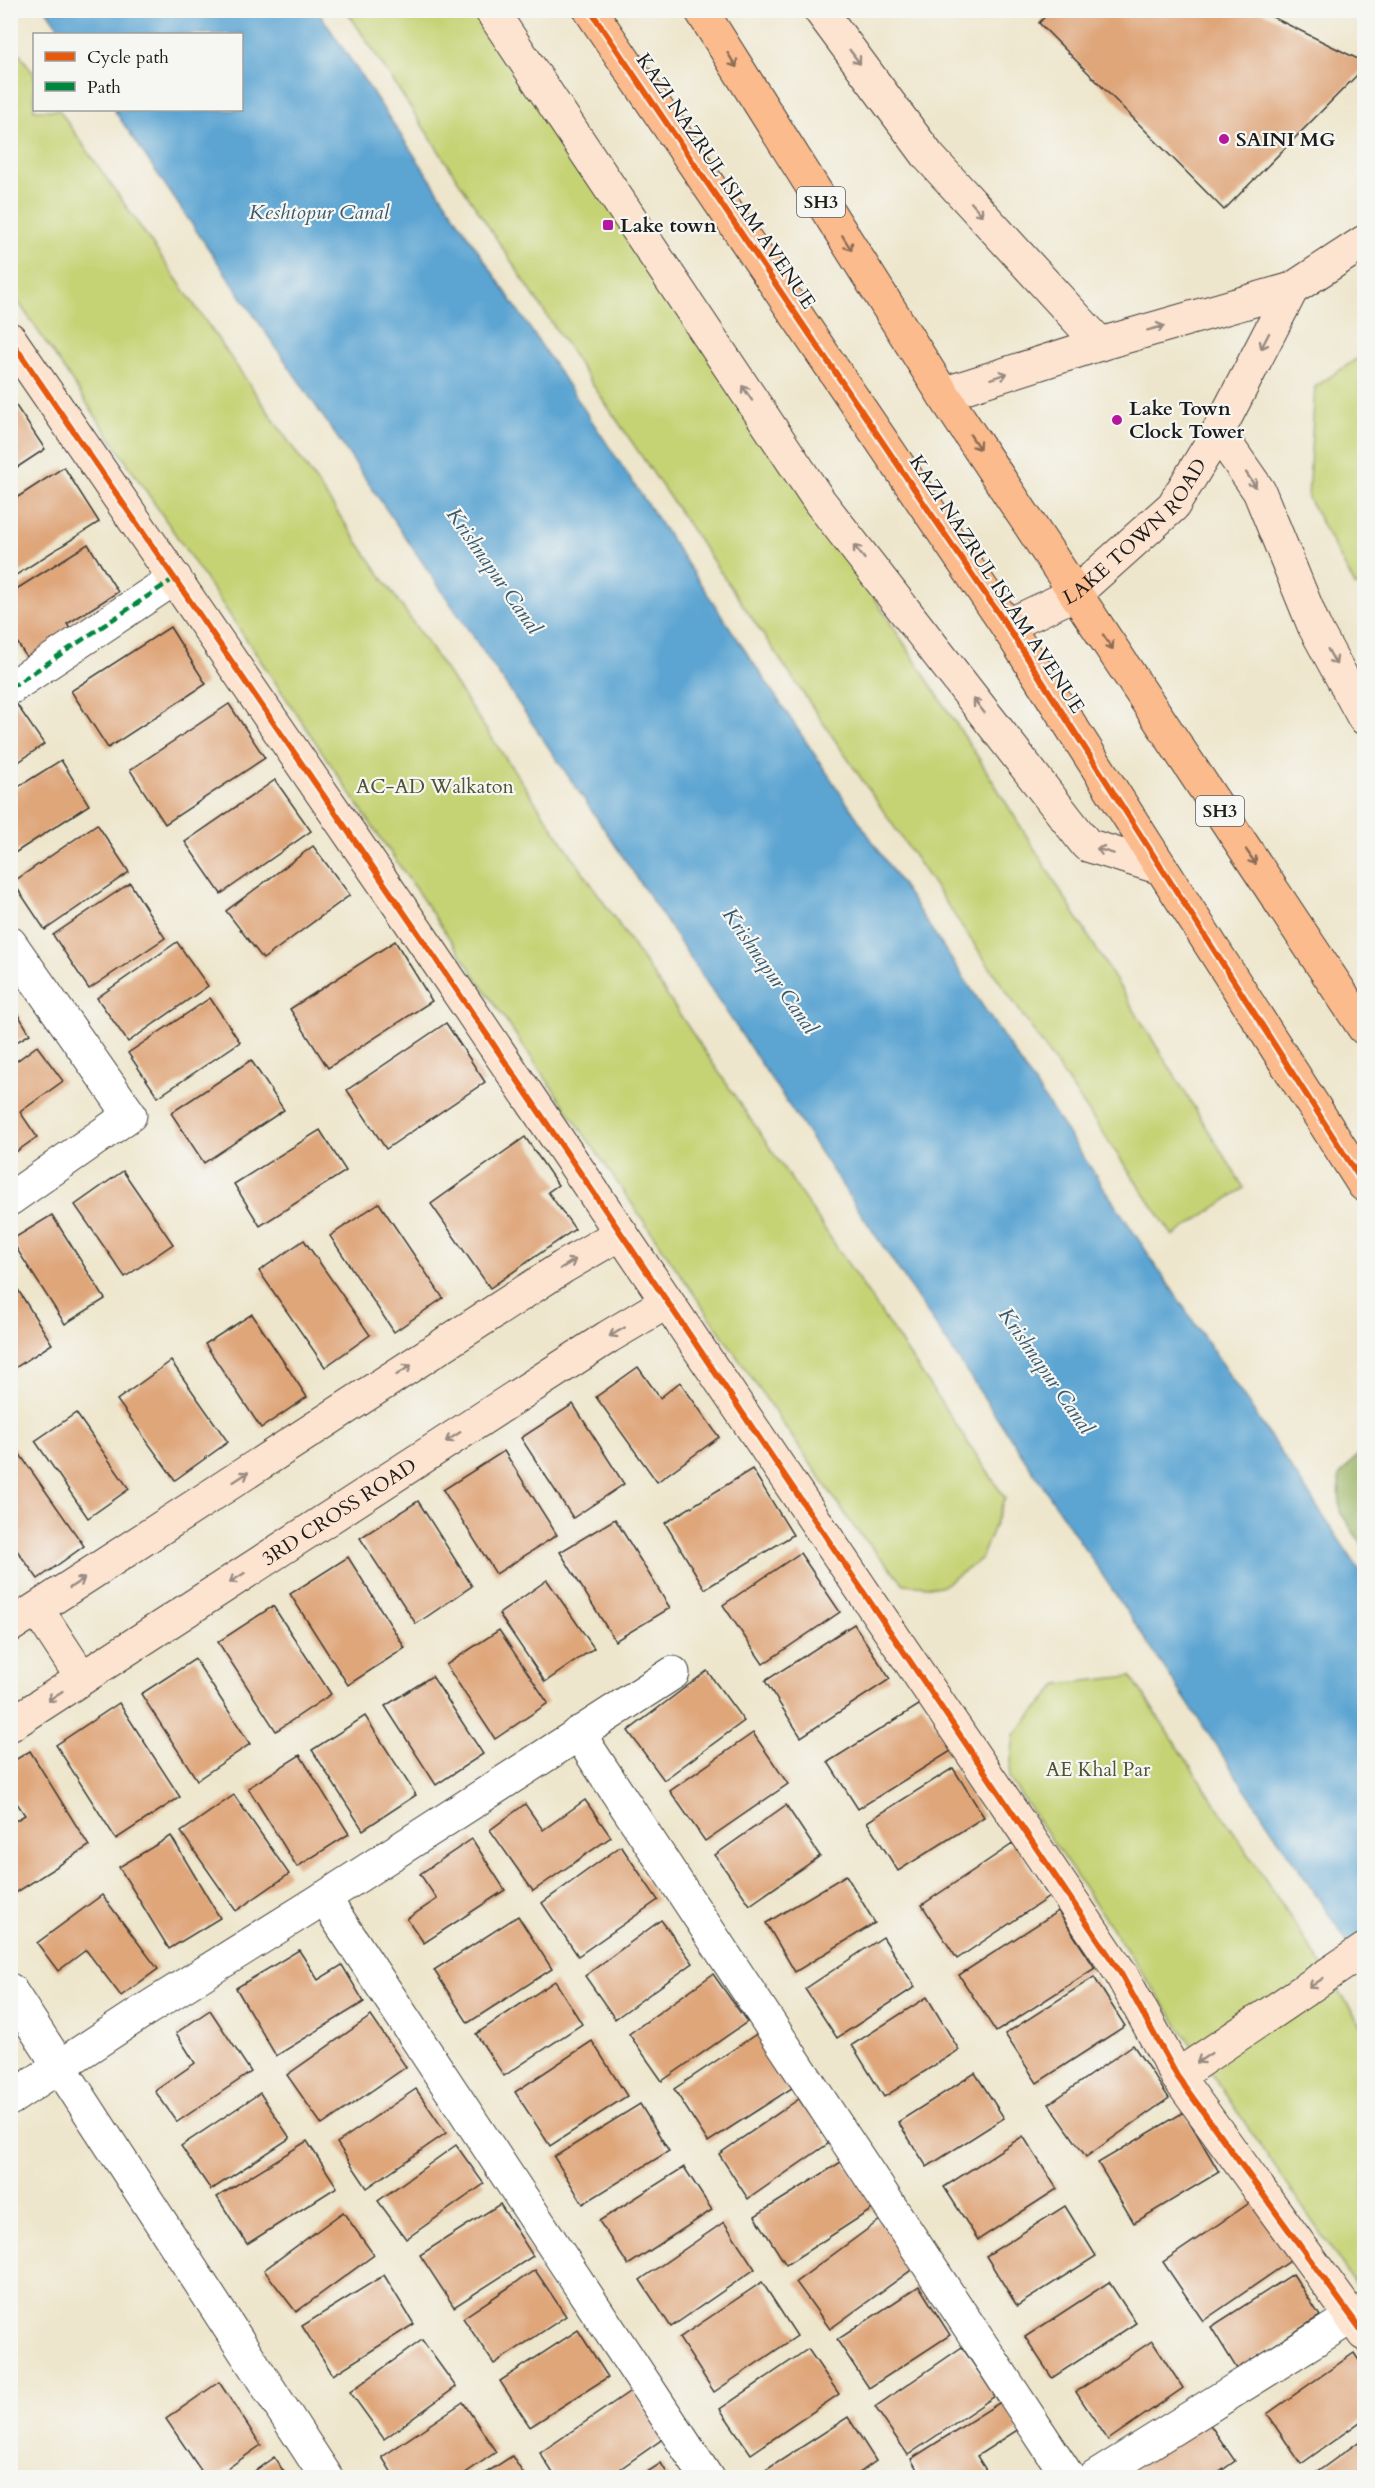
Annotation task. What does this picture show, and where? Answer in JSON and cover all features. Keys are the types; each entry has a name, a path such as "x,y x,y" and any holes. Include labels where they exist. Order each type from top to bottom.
{"main road":[{"name":"KAZI NAZRUL ISLAM AVENUE","path":"590,10 1007,626 1365,1185"},
{"name":"SH3","path":"701,10 943,394 1365,1028"}],"street":[{"path":"491,10 820,502 1072,826 1087,845 1161,868"},
{"path":"820,10 929,157 1100,344"},
{"name":"LAKE TOWN ROAD","path":"1007,626 1076,593 1173,506 1218,432 1292,289 1363,247"},
{"path":"943,394 1100,344 1292,289"},
{"path":"10,339 621,1233 1120,1972 1177,2076 1359,2325 1094,2478"},
{"path":"1218,432 1258,491 1314,626 1365,718"},
{"path":"10,688 174,578"},
{"path":"10,943 130,1115 10,1199"},
{"path":"82,1678 24,1618 563,1267 621,1233"},
{"name":"3RD CROSS ROAD","path":"10,1725 608,1337 667,1302"},
{"path":"10,2099 59,2065 324,1898 673,1673"},
{"path":"578,1734 1069,2478"},
{"path":"324,1898 707,2478"},
{"path":"1177,2076 1365,1950"},
{"path":"10,1990 327,2478"}],"green space":[{"path":"347,11 485,11 653,257 979,759 1244,1188 1173,1236 580,366"},
{"name":"AC-AD Walkaton","path":"10,40 33,73 33,111 60,111 535,802 1005,1498 981,1559 941,1587 904,1584 854,1527 377,833 11,291"},
{"path":"1364,354 1364,581 1356,587 1308,498 1315,387"},
{"path":"1364,1448 1364,1548 1340,1512 1339,1476"},
{"name":"AE Khal Par","path":"1131,1676 1364,2029 1364,2297 1009,1778 1014,1735 1059,1684"}],"water":[{"name":"Keshtopur Canal","path":"47,11 318,11 1364,1577 1364,1967 605,830 115,111 243,111 243,33 62,33"}],"building":[{"name":"SAINI MG","path":"1051,10 1258,10 1364,62 1364,68 1224,210 1039,23"},
{"path":"10,397 45,449 10,472"},
{"path":"64,467 99,522 10,579 10,502"},
{"path":"88,544 118,592 67,624 76,638 32,666 10,631 10,593"},
{"path":"170,627 206,684 108,748 71,691"},
{"path":"13,699 44,744 10,768 10,700"},
{"path":"229,704 265,758 165,824 130,770"},
{"path":"61,760 89,805 10,856 10,792"},
{"path":"275,780 311,831 221,894 185,842"},
{"path":"97,824 129,872 45,930 13,882"},
{"path":"313,846 350,895 263,959 226,911"},
{"path":"130,883 165,938 89,989 53,935"},
{"path":"395,941 432,1001 328,1068 290,1009"},
{"path":"177,942 208,986 128,1042 97,998"},
{"path":"210,998 240,1042 158,1097 128,1053"},
{"path":"10,1001 30,1034 10,1046"},
{"path":"446,1023 485,1082 386,1149 347,1090"},
{"path":"37,1046 63,1081 20,1112 37,1137 10,1156 10,1066"},
{"path":"251,1060 284,1110 204,1163 171,1113"},
{"path":"320,1130 346,1171 260,1226 234,1184"},
{"path":"525,1137 558,1185 548,1192 575,1229 490,1288 431,1204"},
{"path":"123,1171 173,1244 125,1277 75,1205"},
{"path":"379,1203 443,1298 394,1332 330,1236"},
{"path":"52,1215 105,1299 65,1324 11,1240"},
{"path":"304,1240 370,1335 325,1367 259,1271"},
{"path":"10,1277 52,1344 12,1370 10,1367"},
{"path":"252,1314 307,1397 261,1428 205,1344"},
{"path":"171,1361 228,1442 175,1480 117,1400"},
{"path":"638,1367 660,1398 680,1382 719,1437 657,1482 596,1397"},
{"path":"573,1404 624,1484 573,1518 521,1438"},
{"path":"76,1413 129,1489 88,1518 35,1441"},
{"path":"14,1446 84,1546 38,1579 10,1541 10,1448"},
{"path":"504,1451 557,1535 496,1574 443,1490"},
{"path":"752,1469 793,1535 705,1589 665,1523"},
{"path":"418,1501 472,1586 416,1624 360,1538"},
{"path":"615,1519 670,1608 615,1641 560,1552"},
{"path":"800,1553 840,1612 763,1664 723,1605"},
{"path":"348,1557 405,1648 348,1685 290,1594"},
{"path":"547,1580 594,1648 545,1682 499,1614"},
{"path":"273,1606 331,1694 276,1731 218,1642"},
{"path":"854,1624 890,1679 801,1737 765,1681"},
{"path":"499,1630 548,1703 495,1739 446,1665"},
{"path":"195,1659 250,1744 197,1780 141,1694"},
{"path":"707,1671 744,1721 664,1780 628,1731"},
{"path":"432,1676 483,1754 436,1785 385,1706"},
{"path":"119,1703 180,1797 116,1839 56,1745"},
{"path":"922,1703 951,1751 858,1809 828,1762"},
{"path":"365,1716 416,1795 363,1830 312,1750"},
{"path":"753,1733 788,1784 705,1841 670,1791"},
{"path":"30,1751 89,1846 14,1894 10,1887 10,1824 25,1815 10,1793 10,1763"},
{"path":"300,1755 349,1834 297,1867 248,1788"},
{"path":"953,1768 984,1817 898,1871 867,1822"},
{"path":"234,1795 289,1874 236,1911 181,1832"},
{"path":"585,1800 611,1837 533,1891 490,1830 525,1804 543,1830"},
{"path":"786,1805 820,1856 750,1905 715,1855"},
{"path":"171,1836 220,1918 169,1949 119,1867"},
{"path":"472,1839 505,1890 424,1943 407,1919 437,1899 420,1874"},
{"path":"1014,1843 1049,1897 957,1959 922,1905"},
{"path":"621,1846 658,1900 578,1956 542,1903"},
{"path":"846,1875 875,1923 795,1972 766,1923"},
{"path":"102,1895 158,1969 121,1996 86,1950 58,1971 37,1943"},
{"path":"1058,1911 1095,1968 996,2032 959,1975"},
{"path":"518,1916 552,1969 468,2023 434,1970"},
{"path":"661,1920 693,1963 615,2019 585,1976"},
{"path":"883,1937 915,1987 837,2038 805,1989"},
{"path":"299,1950 318,1980 342,1965 364,2002 276,2056 236,1988"},
{"path":"713,1974 747,2022 662,2081 629,2034"},
{"path":"1094,1977 1125,2026 1037,2083 1005,2034"},
{"path":"555,1981 582,2024 504,2076 476,2034"},
{"path":"927,1997 959,2050 884,2097 852,2045"},
{"path":"210,2010 251,2072 177,2122 155,2091 195,2063 176,2033"},
{"path":"371,2016 406,2067 322,2125 287,2075"},
{"path":"758,2033 792,2088 708,2142 674,2089"},
{"path":"592,2041 627,2096 550,2146 515,2092"},
{"path":"1133,2045 1169,2098 1086,2157 1049,2104"},
{"path":"975,2073 1004,2118 927,2167 898,2122"},
{"path":"416,2089 446,2133 367,2188 337,2143"},
{"path":"260,2093 290,2138 211,2190 181,2146"},
{"path":"799,2099 829,2143 748,2199 719,2154"},
{"path":"640,2104 669,2151 583,2204 554,2157"},
{"path":"1184,2112 1219,2172 1134,2223 1098,2163"},
{"path":"1023,2136 1057,2189 978,2240 944,2187"},
{"path":"307,2141 337,2187 247,2244 217,2197"},
{"path":"456,2145 484,2184 406,2239 378,2201"},
{"path":"844,2160 874,2208 786,2265 755,2216"},
{"path":"684,2167 712,2210 628,2265 599,2221"},
{"path":"1254,2200 1293,2259 1203,2321 1163,2262"},
{"path":"500,2204 533,2256 454,2307 420,2255"},
{"path":"1065,2206 1096,2256 1017,2306 986,2256"},
{"path":"343,2212 374,2255 296,2312 264,2270"},
{"path":"880,2220 914,2268 830,2329 796,2282"},
{"path":"724,2222 755,2269 671,2327 640,2280"},
{"path":"535,2270 566,2316 494,2364 463,2318"},
{"path":"1293,2274 1320,2316 1237,2369 1211,2327"},
{"path":"384,2275 414,2324 333,2375 302,2326"},
{"path":"762,2282 797,2336 714,2392 679,2338"},
{"path":"1109,2282 1136,2323 1052,2378 1025,2337"},
{"path":"919,2286 950,2335 869,2388 837,2340"},
{"path":"578,2330 608,2377 530,2427 500,2381"},
{"path":"422,2340 456,2387 384,2439 350,2392"},
{"path":"1152,2341 1183,2388 1108,2440 1076,2392"},
{"path":"962,2347 995,2396 908,2455 875,2407"},
{"path":"808,2349 839,2394 751,2454 720,2409"},
{"path":"1354,2353 1364,2368 1364,2419 1301,2464 1267,2414"},
{"path":"219,2382 261,2445 214,2478 206,2478 166,2419"},
{"path":"632,2390 664,2438 607,2478 556,2478 540,2453"},
{"path":"1002,2401 1019,2429 977,2456 991,2478 922,2478 911,2459"},
{"path":"463,2402 496,2452 458,2478 395,2478 382,2457"},
{"path":"1204,2416 1235,2461 1211,2478 1124,2478"},
{"path":"848,2417 876,2461 852,2478 771,2478 766,2470"},
{"path":"1364,2438 1364,2478 1309,2478"},
{"path":"512,2456 526,2478 478,2478"},
{"path":"274,2457 288,2478 245,2478"},
{"path":"661,2463 670,2478 638,2478"}],"marked path":[{"path":"10,688 175,578"}],"cycle path":[{"path":"590,10 1007,626 1364,1185"},
{"path":"10,339 431,952 1120,1972 1177,2076 1364,2334"}],"place":[{"name":"SAINI MG","path":"1224,139"},
{"name":"Lake town","path":"608,225"},
{"name":"Lake Town Clock Tower","path":"1117,420"}],"water label":[{"name":"Krishnapur Canal","path":"494,571"},
{"name":"Krishnapur Canal","path":"770,971"},
{"name":"Krishnapur Canal","path":"1046,1371"}]}
